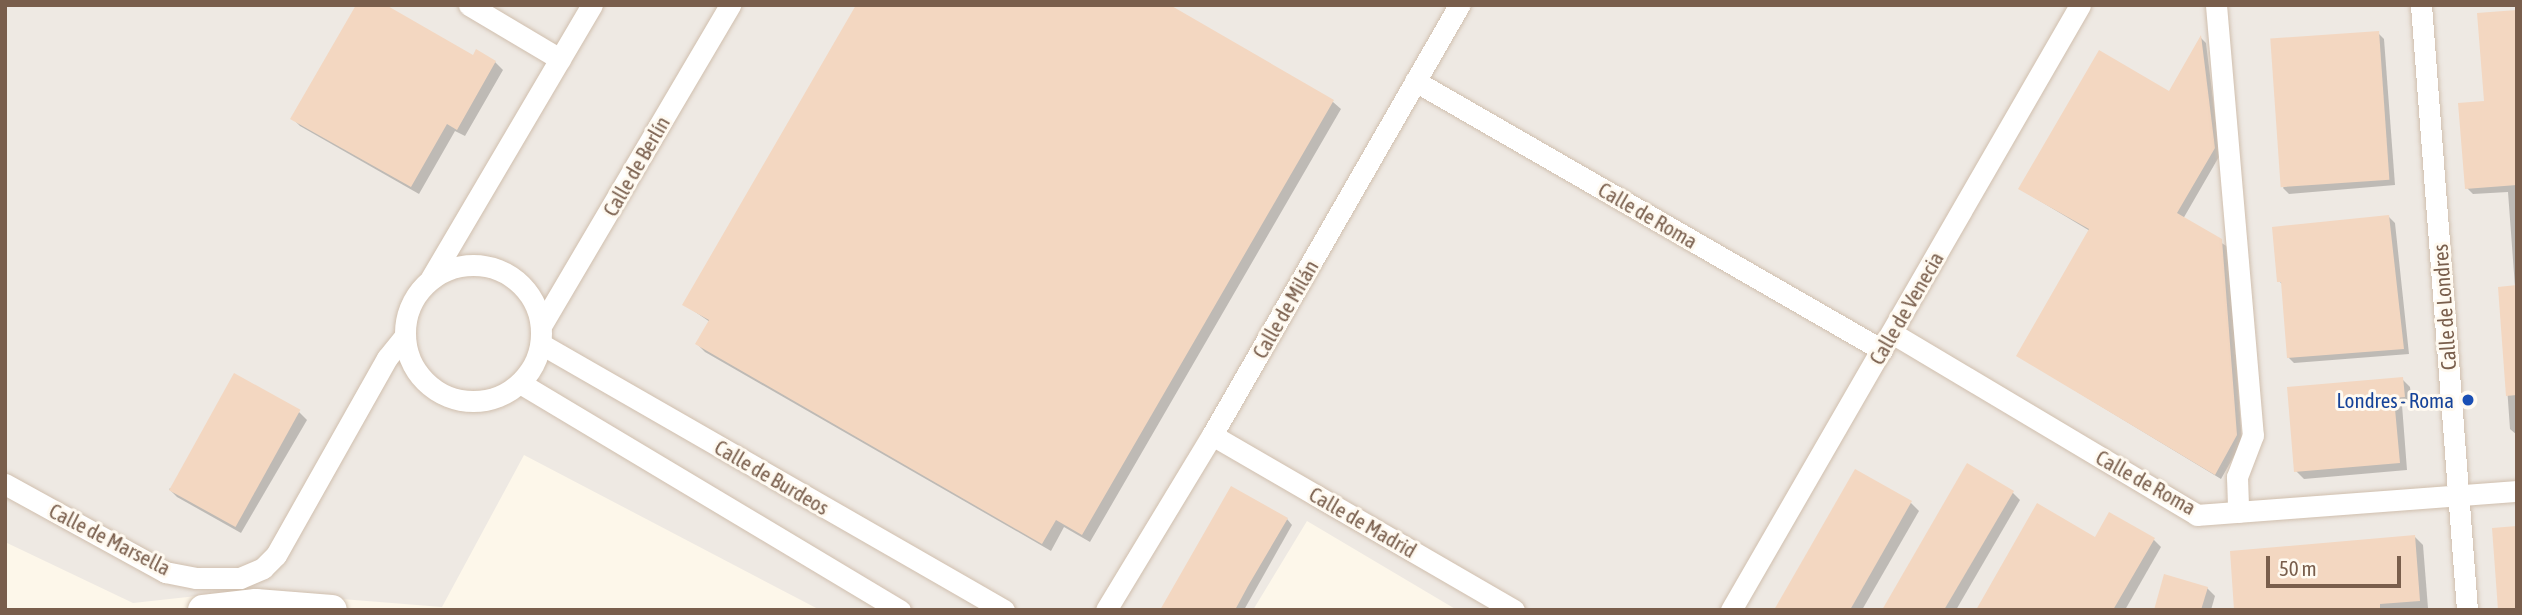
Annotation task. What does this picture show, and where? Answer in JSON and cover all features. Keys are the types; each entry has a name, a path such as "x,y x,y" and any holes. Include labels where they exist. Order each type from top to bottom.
{"street":[{"path":"469,5 560,59"},
{"path":"431,278 449,269 470,264 490,267 510,275 525,288 536,306 541,335 534,365 520,383 502,395 480,401 458,400 438,392 415,368 404,337 407,315 416,295 431,278 592,5"},
{"name":"Calle de Berlín","path":"541,335 730,5"},
{"name":"Calle de Milán","path":"1106,610 1212,435 1459,5"},
{"name":"Calle de Venecia","path":"1731,610 2080,5"},
{"path":"2216,5 2253,435 2238,477 2238,512"},
{"name":"Calle de Londres","path":"2421,5 2467,610"},
{"name":"Calle de Roma","path":"1415,81 2197,515 2517,491"},
{"name":"Calle de Burdeos","path":"541,335 1004,610"},
{"name":"Calle de Marsella","path":"5,484 165,572 219,580 240,578 264,568 276,555 387,358 404,337"},
{"path":"520,383 900,610"},
{"name":"Calle de Madrid","path":"1212,435 1514,610"},
{"path":"203,610 256,604 332,610"}],"shaded area":[{"path":"5,5 2517,5 2517,610 1457,610 1307,521 1253,610 820,610 524,455 442,607 242,591 133,603 5,542"}],"building":[{"path":"356,5 386,5 473,55 476,49 496,61 457,130 447,124 411,187 290,119"},
{"path":"856,5 1170,5 1334,100 1082,535 1056,520 1042,544 695,344 709,320 682,305"},
{"path":"2517,10 2517,185 2465,189 2458,103 2484,101 2477,13"},
{"path":"2379,31 2389,180 2281,187 2270,39"},
{"path":"2201,35 2215,148 2177,213 2222,239 2237,435 2215,475 2016,356 2089,229 2018,189 2099,50 2169,91"},
{"path":"2389,215 2404,349 2287,358 2281,282 2277,282 2272,227"},
{"path":"2517,285 2517,395 2506,396 2498,287"},
{"path":"234,373 300,410 236,527 169,490"},
{"path":"2403,377 2405,397 2394,398 2400,463 2294,472 2287,387"},
{"path":"1967,463 2014,491 1944,610 1882,610"},
{"path":"1855,469 1912,501 1850,610 1774,610"},
{"path":"1231,486 1288,518 1235,610 1160,610"},
{"path":"2037,503 2095,537 2109,512 2155,538 2113,610 1976,610"},
{"path":"2517,526 2517,610 2498,610 2492,528"},
{"path":"2415,535 2420,601 2380,604 2380,610 2234,610 2230,551"},
{"path":"2164,574 2208,587 2201,610 2154,610"}],"place":[{"name":"Londres - Roma","path":"2468,400"}]}
